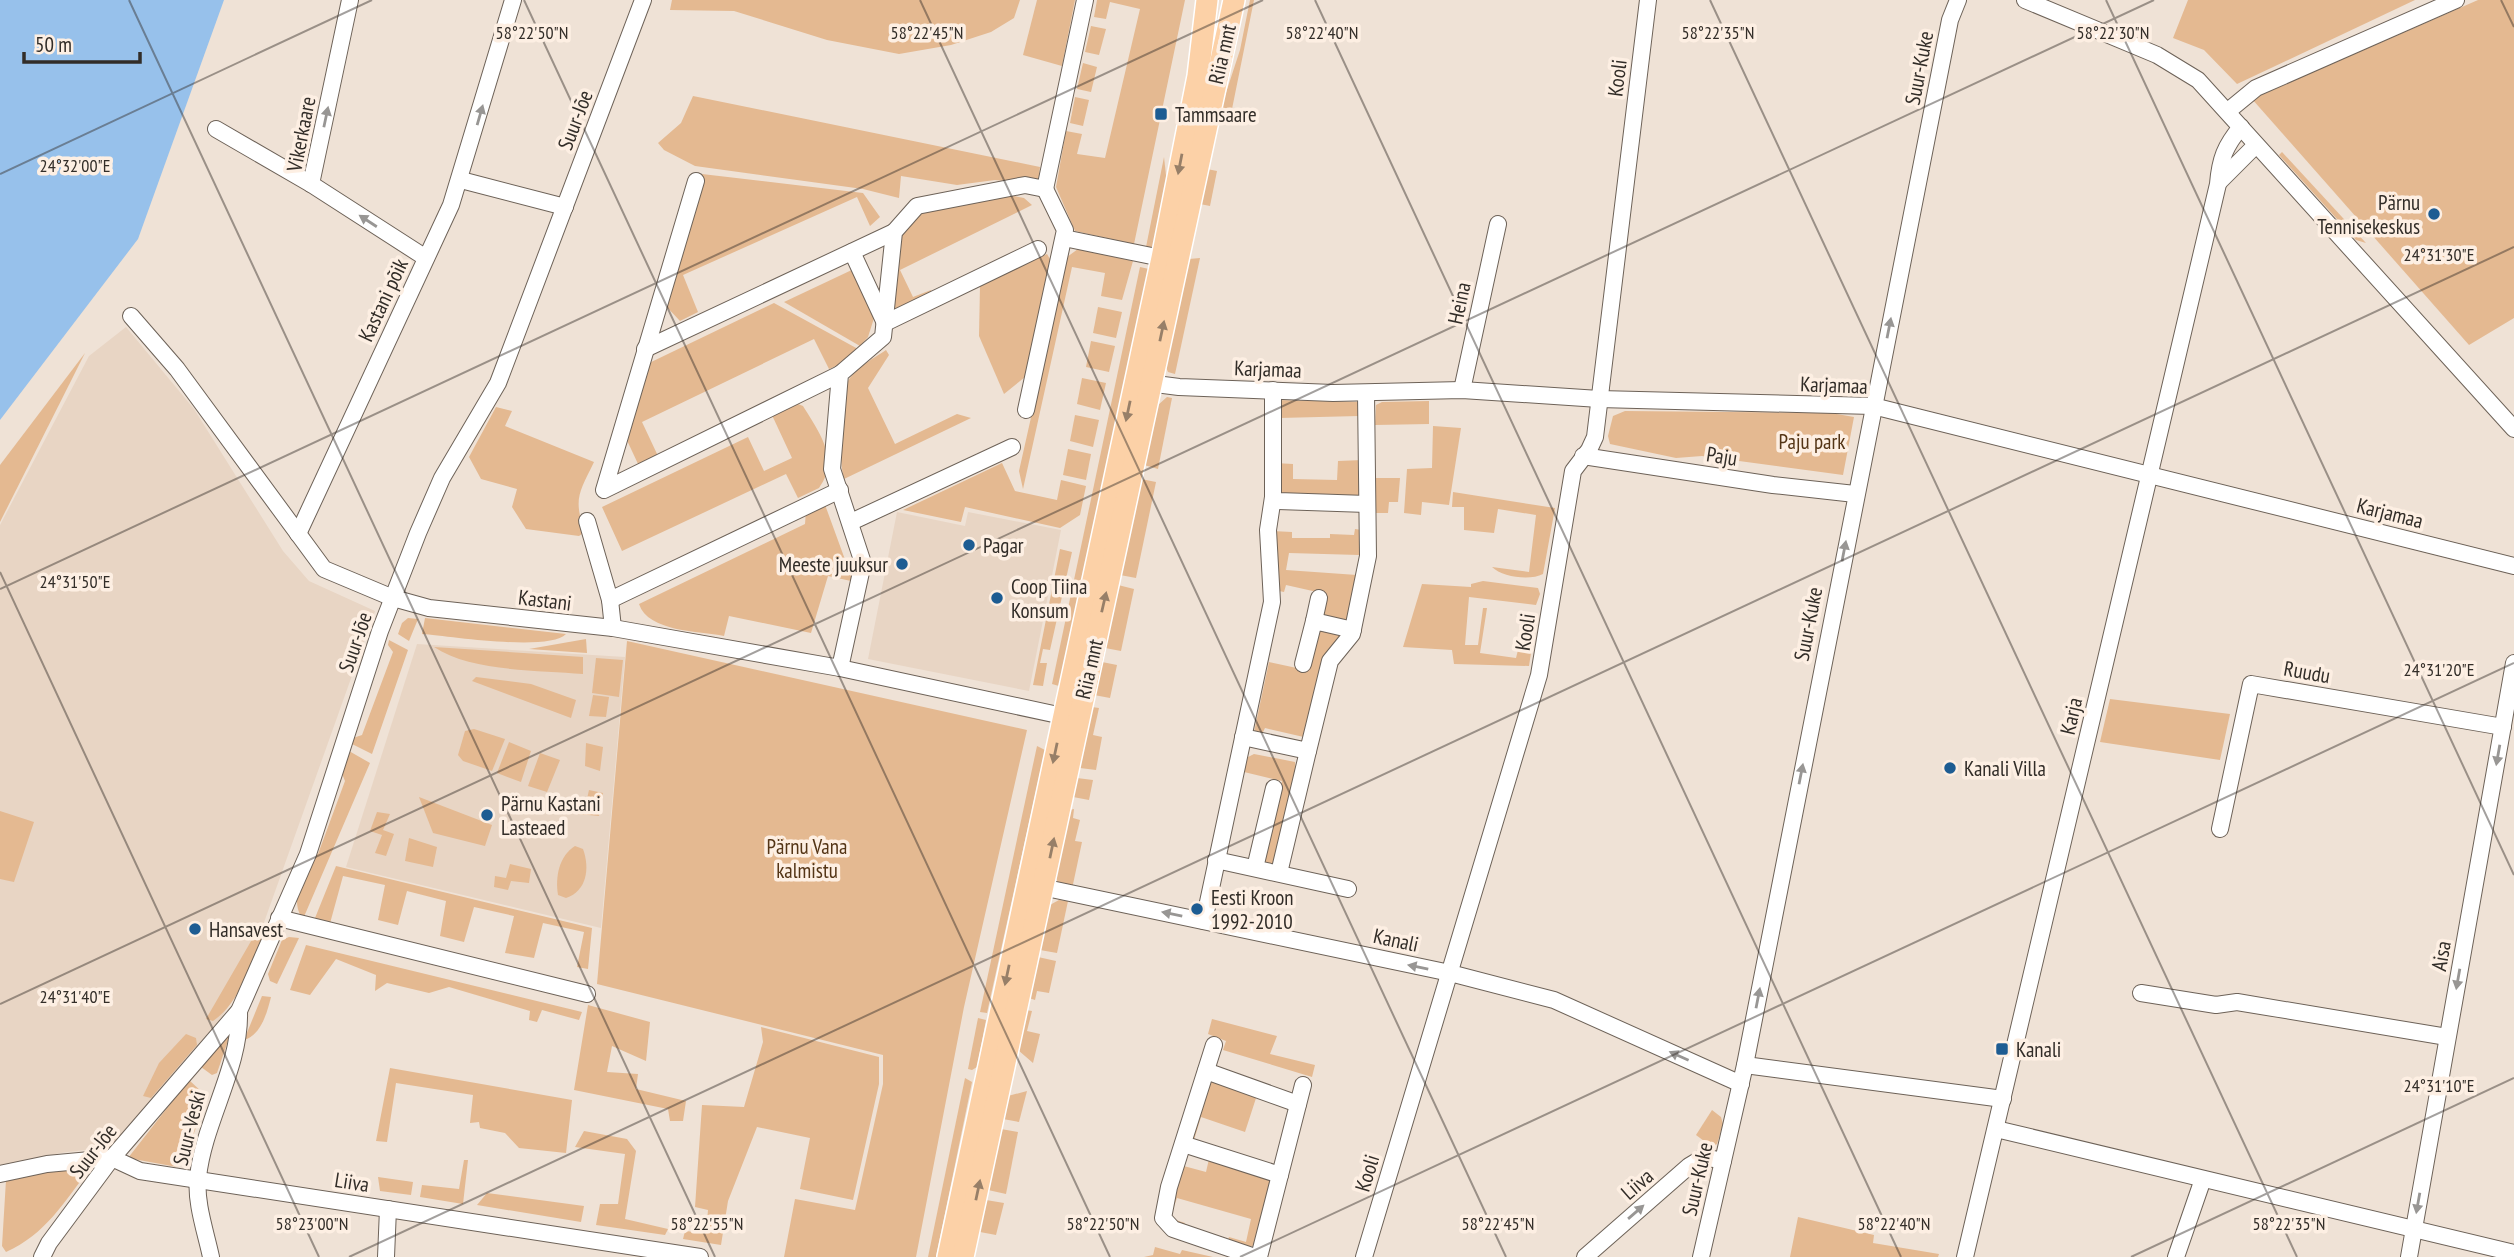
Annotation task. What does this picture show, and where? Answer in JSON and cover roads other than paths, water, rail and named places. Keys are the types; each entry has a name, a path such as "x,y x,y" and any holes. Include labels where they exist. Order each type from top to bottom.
{"main road":[{"name":"Riia mnt","path":"1169,259 1198,76 1207,0"},
{"name":"Riia mnt","path":"963,1257 1035,886 1169,259 1234,0"},
{"name":"Riia mnt","path":"948,1257 1035,886"}],"street":[{"name":"Vikerkaare","path":"350,0 311,184 426,258"},
{"name":"Kastani põik","path":"298,534 461,180 513,0"},
{"name":"Suur-Jõe","path":"42,1257 49,1243 112,1158 239,1011 308,854 393,598 442,478 498,383 643,0"},
{"path":"1026,410 1066,230 1045,189 1085,0"},
{"name":"Kooli","path":"1364,1257 1539,675 1573,471 1595,437 1648,0"},
{"name":"Suur-Kuke","path":"1701,1257 1745,1065 1855,494 1950,20 1958,0"},
{"path":"2025,0 2157,55 2187,71 2228,111 2514,429"},
{"path":"2228,111 2256,89 2456,0"},
{"name":"Karja","path":"1965,1257 2218,184 2224,149 2241,127"},
{"path":"216,129 311,184"},
{"name":"Karja","path":"2218,184 2226,171 2256,145"},
{"path":"461,180 565,207"},
{"path":"696,181 604,490 840,374 883,337 894,232"},
{"path":"645,349 894,232 917,206 1025,186 1045,189"},
{"name":"Heina","path":"1462,390 1498,225"},
{"path":"1064,238 1169,259"},
{"path":"884,323 1038,249"},
{"path":"852,252 884,323"},
{"name":"Kastani","path":"131,316 177,369 324,569 393,598 429,608 613,628 840,668 1071,717"},
{"path":"840,374 832,468 863,563 840,668"},
{"name":"Karjamaa","path":"1143,382 1366,394 1462,390 1599,399 1873,406 2514,566"},
{"path":"1204,921 1272,602 1268,530 1273,497 1273,390"},
{"path":"1279,873 1330,661 1353,630 1368,556 1366,394"},
{"path":"851,522 1012,447"},
{"name":"Paju","path":"1583,456 1773,485 1855,494"},
{"path":"610,600 839,490"},
{"path":"1273,497 1278,501 1367,504"},
{"path":"587,521 610,600 613,628"},
{"path":"1303,664 1320,598"},
{"path":"1314,621 1353,630"},
{"name":"Aisa","path":"2409,1257 2514,663"},
{"name":"Ruudu","path":"2220,828 2251,684 2503,727"},
{"path":"1243,737 1308,751"},
{"path":"1255,868 1274,788"},
{"path":"1216,860 1348,889"},
{"name":"Kanali","path":"1035,886 1450,973 1554,1000 1741,1084"},
{"path":"279,918 587,994"},
{"path":"2141,993 2216,1005 2238,1002 2447,1037"},
{"name":"Suur-Veski","path":"211,1257 197,1179 216,1104 236,1043 239,1011"},
{"path":"1214,1045 1163,1218 1173,1228 1257,1257 1303,1085"},
{"path":"1745,1065 2003,1099"},
{"path":"1206,1071 1298,1104"},
{"path":"1996,1129 2514,1253"},
{"path":"1183,1144 1280,1175"},
{"name":"Liiva","path":"1585,1257 1689,1166 1704,1157 1723,1161"},
{"name":"Liiva","path":"0,1174 47,1164 112,1158 140,1171 700,1257"},
{"path":"2176,1257 2203,1179"},
{"path":"386,1257 388,1209"}],"water":[{"path":"0,0 224,0 138,239 0,420"}],"place":[{"name":"Tammsaare","path":"1161,114"},
{"name":"Pärnu Tennisekeskus","path":"2434,214"},
{"name":"Pagar","path":"969,545"},
{"name":"Meeste juuksur","path":"902,564"},
{"name":"Coop Tiina Konsum","path":"997,598"},
{"name":"Kanali Villa","path":"1950,768"},
{"name":"Pärnu Kastani Lasteaed","path":"487,815"},
{"name":"Eesti Kroon 1992-2010","path":"1197,909"},
{"name":"Hansavest","path":"195,929"},
{"name":"Kanali","path":"2002,1049"}],"park label":[{"name":"Paju park","path":"1812,441"},
{"name":"Pärnu Vana kalmistu","path":"807,858"}]}
